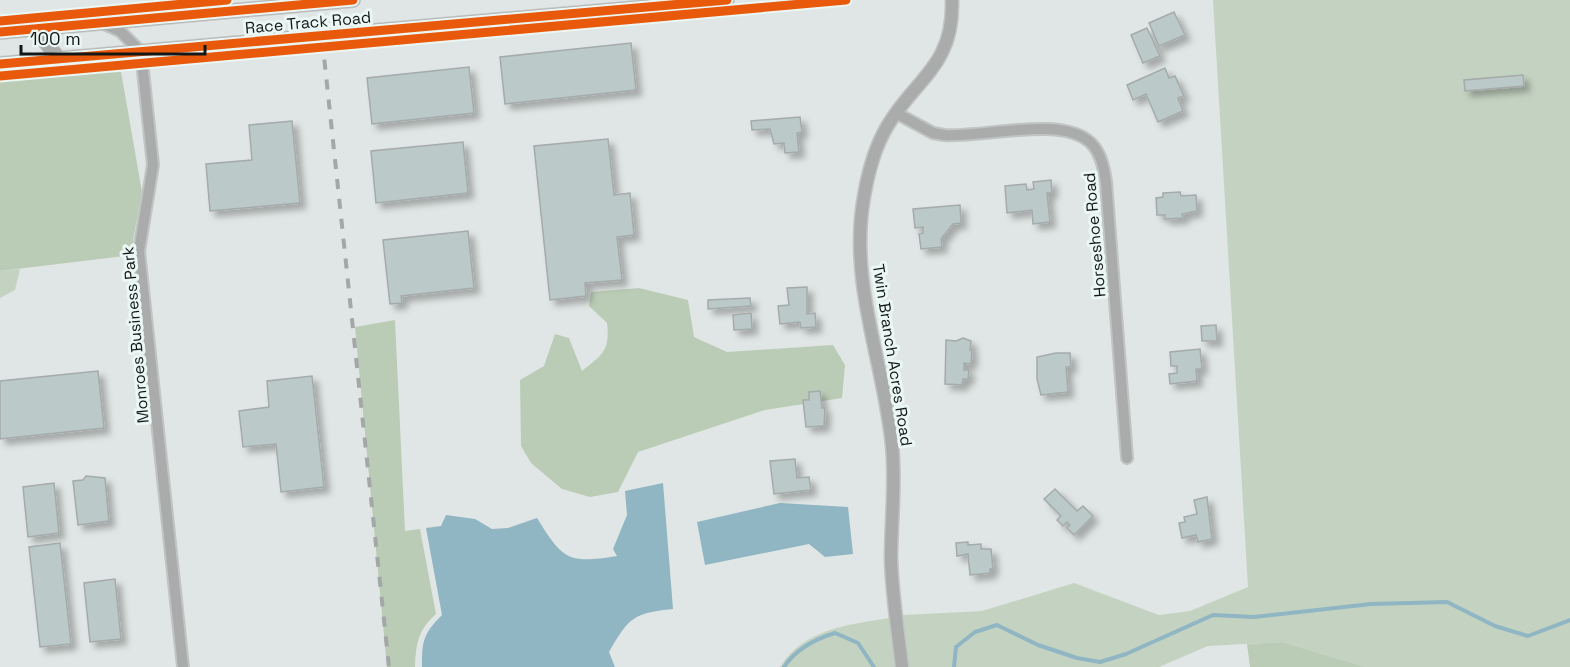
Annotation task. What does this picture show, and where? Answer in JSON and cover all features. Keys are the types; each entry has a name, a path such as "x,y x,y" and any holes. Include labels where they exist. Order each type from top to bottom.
{"main road":[{"name":"Race Track Road","path":"2,32 353,0"},
{"name":"Race Track Road","path":"0,64 727,0"},
{"path":"34,28 59,59"}],"street":[{"name":"Twin Branch Acres Road","path":"902,667 892,576 892,447 864,297 859,245 863,201 873,160 896,113 925,81 941,54 951,22 952,0"},
{"path":"100,22 120,31 141,51"},
{"name":"Monroes Business Park","path":"141,51 153,165 140,251 183,667"},
{"name":"Horseshoe Road","path":"896,113 933,133 944,135 1063,130 1084,138 1099,154 1106,182 1127,458"}],"green space":[{"path":"1213,0 1570,0 1570,667 1366,667 1282,642 1208,646 1159,667 909,667 903,615 982,611 1074,583 1159,615 1190,611 1248,587"},
{"path":"119,60 142,192 133,240 133,255 0,271 0,71"},
{"path":"20,269 15,290 0,298 0,271"},
{"path":"639,288 688,300 694,337 727,352 833,345 845,365 842,398 765,410 638,452 618,492 590,497 562,489 531,463 521,446 520,380 544,366 555,334 569,338 582,371 604,351 608,332 607,323 589,306 591,292"},
{"path":"395,320 405,531 420,529 436,614 419,637 415,667 387,667 355,327"},
{"path":"889,618 895,667 780,667 802,644 828,630"},
{"path":"1282,642 1366,667 1250,667 1247,644"}],"water":[{"path":"663,483 673,609 649,612 628,624 609,652 615,667 422,667 425,638 442,615 426,528 441,526 446,515 475,519 492,529 508,528 537,518 554,543 568,556 587,559 617,556 613,549 627,515 625,491"},
{"path":"780,503 848,507 853,554 825,557 809,544 705,565 697,522"}],"building":[{"path":"1174,12 1185,35 1159,46 1149,23"},
{"path":"1147,28 1160,56 1143,63 1131,35"},
{"path":"631,43 636,90 505,104 500,57"},
{"path":"469,67 474,113 372,124 367,78"},
{"path":"1165,68 1169,78 1175,76 1184,96 1178,98 1183,111 1158,122 1146,94 1133,100 1127,85"},
{"path":"1523,75 1524,86 1465,91 1464,80"},
{"path":"800,117 802,132 797,133 799,152 785,153 784,143 774,144 770,129 752,130 751,121"},
{"path":"292,121 300,203 210,211 206,164 252,160 249,125"},
{"path":"608,139 614,195 630,193 634,235 617,237 622,280 585,283 586,296 550,300 534,146"},
{"path":"463,142 468,193 376,203 371,151"},
{"path":"1051,180 1052,193 1047,193 1050,222 1033,224 1032,210 1007,213 1005,186 1026,184 1027,190 1034,189 1033,182"},
{"path":"1180,192 1181,196 1196,195 1197,211 1182,214 1183,218 1165,219 1165,215 1157,215 1156,198 1163,197 1163,193"},
{"path":"960,205 961,223 953,224 941,239 942,247 921,249 919,234 923,233 923,227 915,228 913,209"},
{"path":"468,231 474,288 401,296 402,303 390,304 383,240"},
{"path":"807,287 807,314 815,313 816,327 801,328 800,322 780,324 778,306 789,305 787,288"},
{"path":"750,298 751,306 708,309 708,300"},
{"path":"751,313 752,329 734,330 733,315"},
{"path":"1216,325 1217,341 1202,341 1201,326"},
{"path":"963,338 971,341 971,364 964,363 964,370 969,370 968,379 963,379 962,385 945,384 946,340 956,341"},
{"path":"1200,349 1202,369 1196,369 1197,381 1170,384 1169,374 1177,373 1177,366 1171,366 1170,352"},
{"path":"1070,353 1071,367 1066,367 1068,392 1041,395 1037,379 1037,357"},
{"path":"98,371 104,428 0,439 0,381"},
{"path":"312,376 324,487 281,492 276,444 243,447 239,411 269,407 267,381"},
{"path":"820,391 822,408 825,408 824,426 806,427 803,400 809,400 809,392"},
{"path":"795,459 797,478 809,477 811,490 774,494 770,461"},
{"path":"86,476 105,478 109,521 78,525 73,481 83,480"},
{"path":"54,483 59,533 28,537 23,487"},
{"path":"1055,489 1077,511 1083,506 1093,516 1074,535 1067,528 1070,525 1067,522 1063,526 1057,520 1061,516 1044,499"},
{"path":"1207,497 1212,539 1198,542 1196,535 1182,538 1179,523 1185,522 1184,517 1197,514 1194,500"},
{"path":"968,542 968,545 981,544 981,549 991,549 993,569 990,569 990,573 970,575 968,554 957,556 956,543"},
{"path":"60,543 71,644 40,647 29,547"},
{"path":"115,579 121,639 90,642 84,583"}],"waterway":[{"path":"954,667 956,647 975,632 997,625 1038,645 1077,658 1100,662 1126,654 1213,615 1254,617 1371,604 1447,602 1495,626 1528,636 1570,620"},
{"path":"784,667 806,646 835,633 858,643 874,667"}],"railway":[{"path":"318,0 389,667"}],"cycle path":[{"path":"0,21 227,0"},
{"path":"0,32 353,0"},
{"path":"0,64 727,0"},
{"path":"0,76 846,0"}]}
